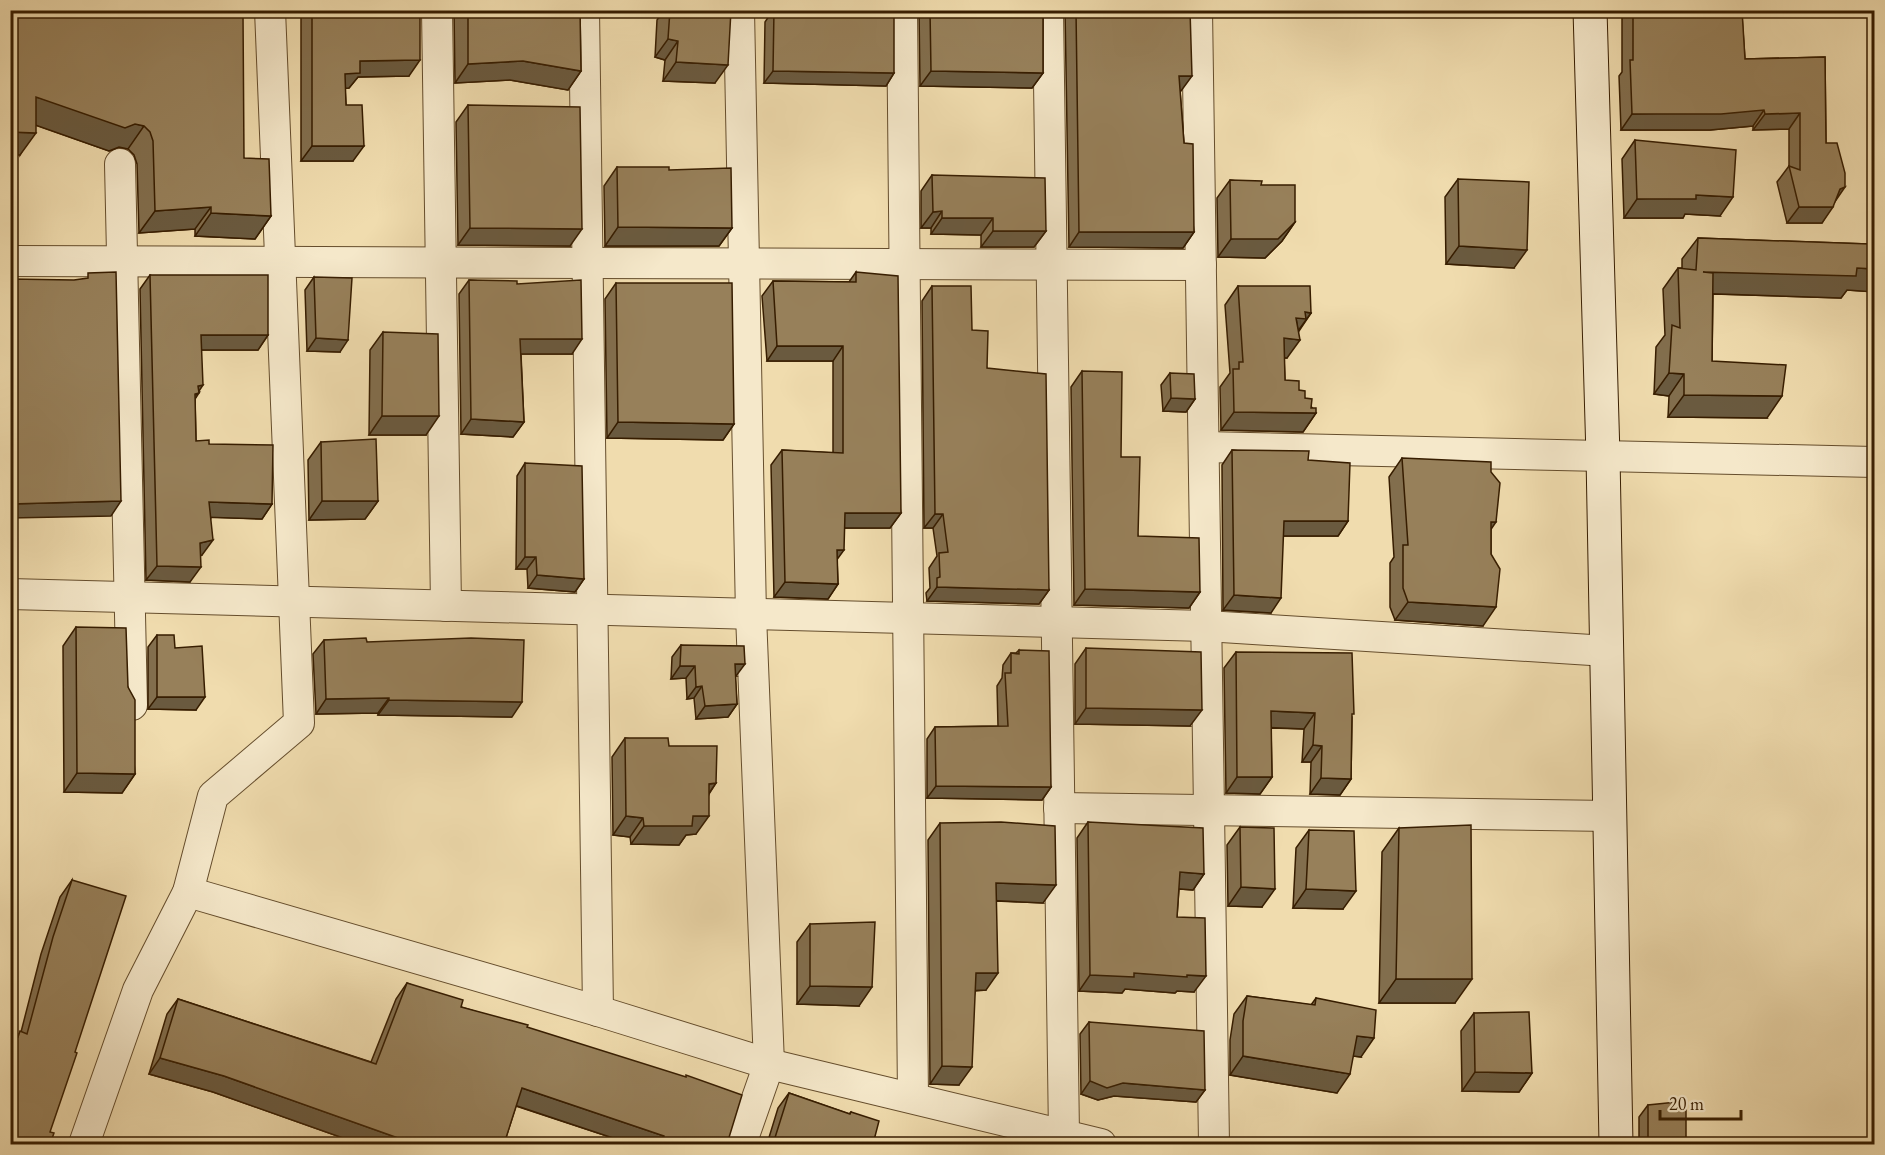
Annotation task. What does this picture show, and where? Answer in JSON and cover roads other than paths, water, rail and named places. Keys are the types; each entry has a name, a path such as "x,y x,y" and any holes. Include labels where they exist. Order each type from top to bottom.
{"street":[{"path":"84,1144 138,990 188,892 213,796 299,723 270,10"},
{"path":"437,10 446,606"},
{"path":"584,10 598,1011"},
{"path":"740,10 751,615 769,1064 741,1144"},
{"path":"902,10 913,1097"},
{"path":"1048,10 1064,1135"},
{"path":"1197,10 1214,1144"},
{"path":"1590,10 1603,456 1616,1144"},
{"path":"120,164 132,705"},
{"path":"10,261 1201,265"},
{"path":"1204,447 1875,462"},
{"path":"10,594 1206,626 1607,651"},
{"path":"1059,808 1610,816"},
{"path":"188,892 598,1011 769,1064 1101,1144"}]}
